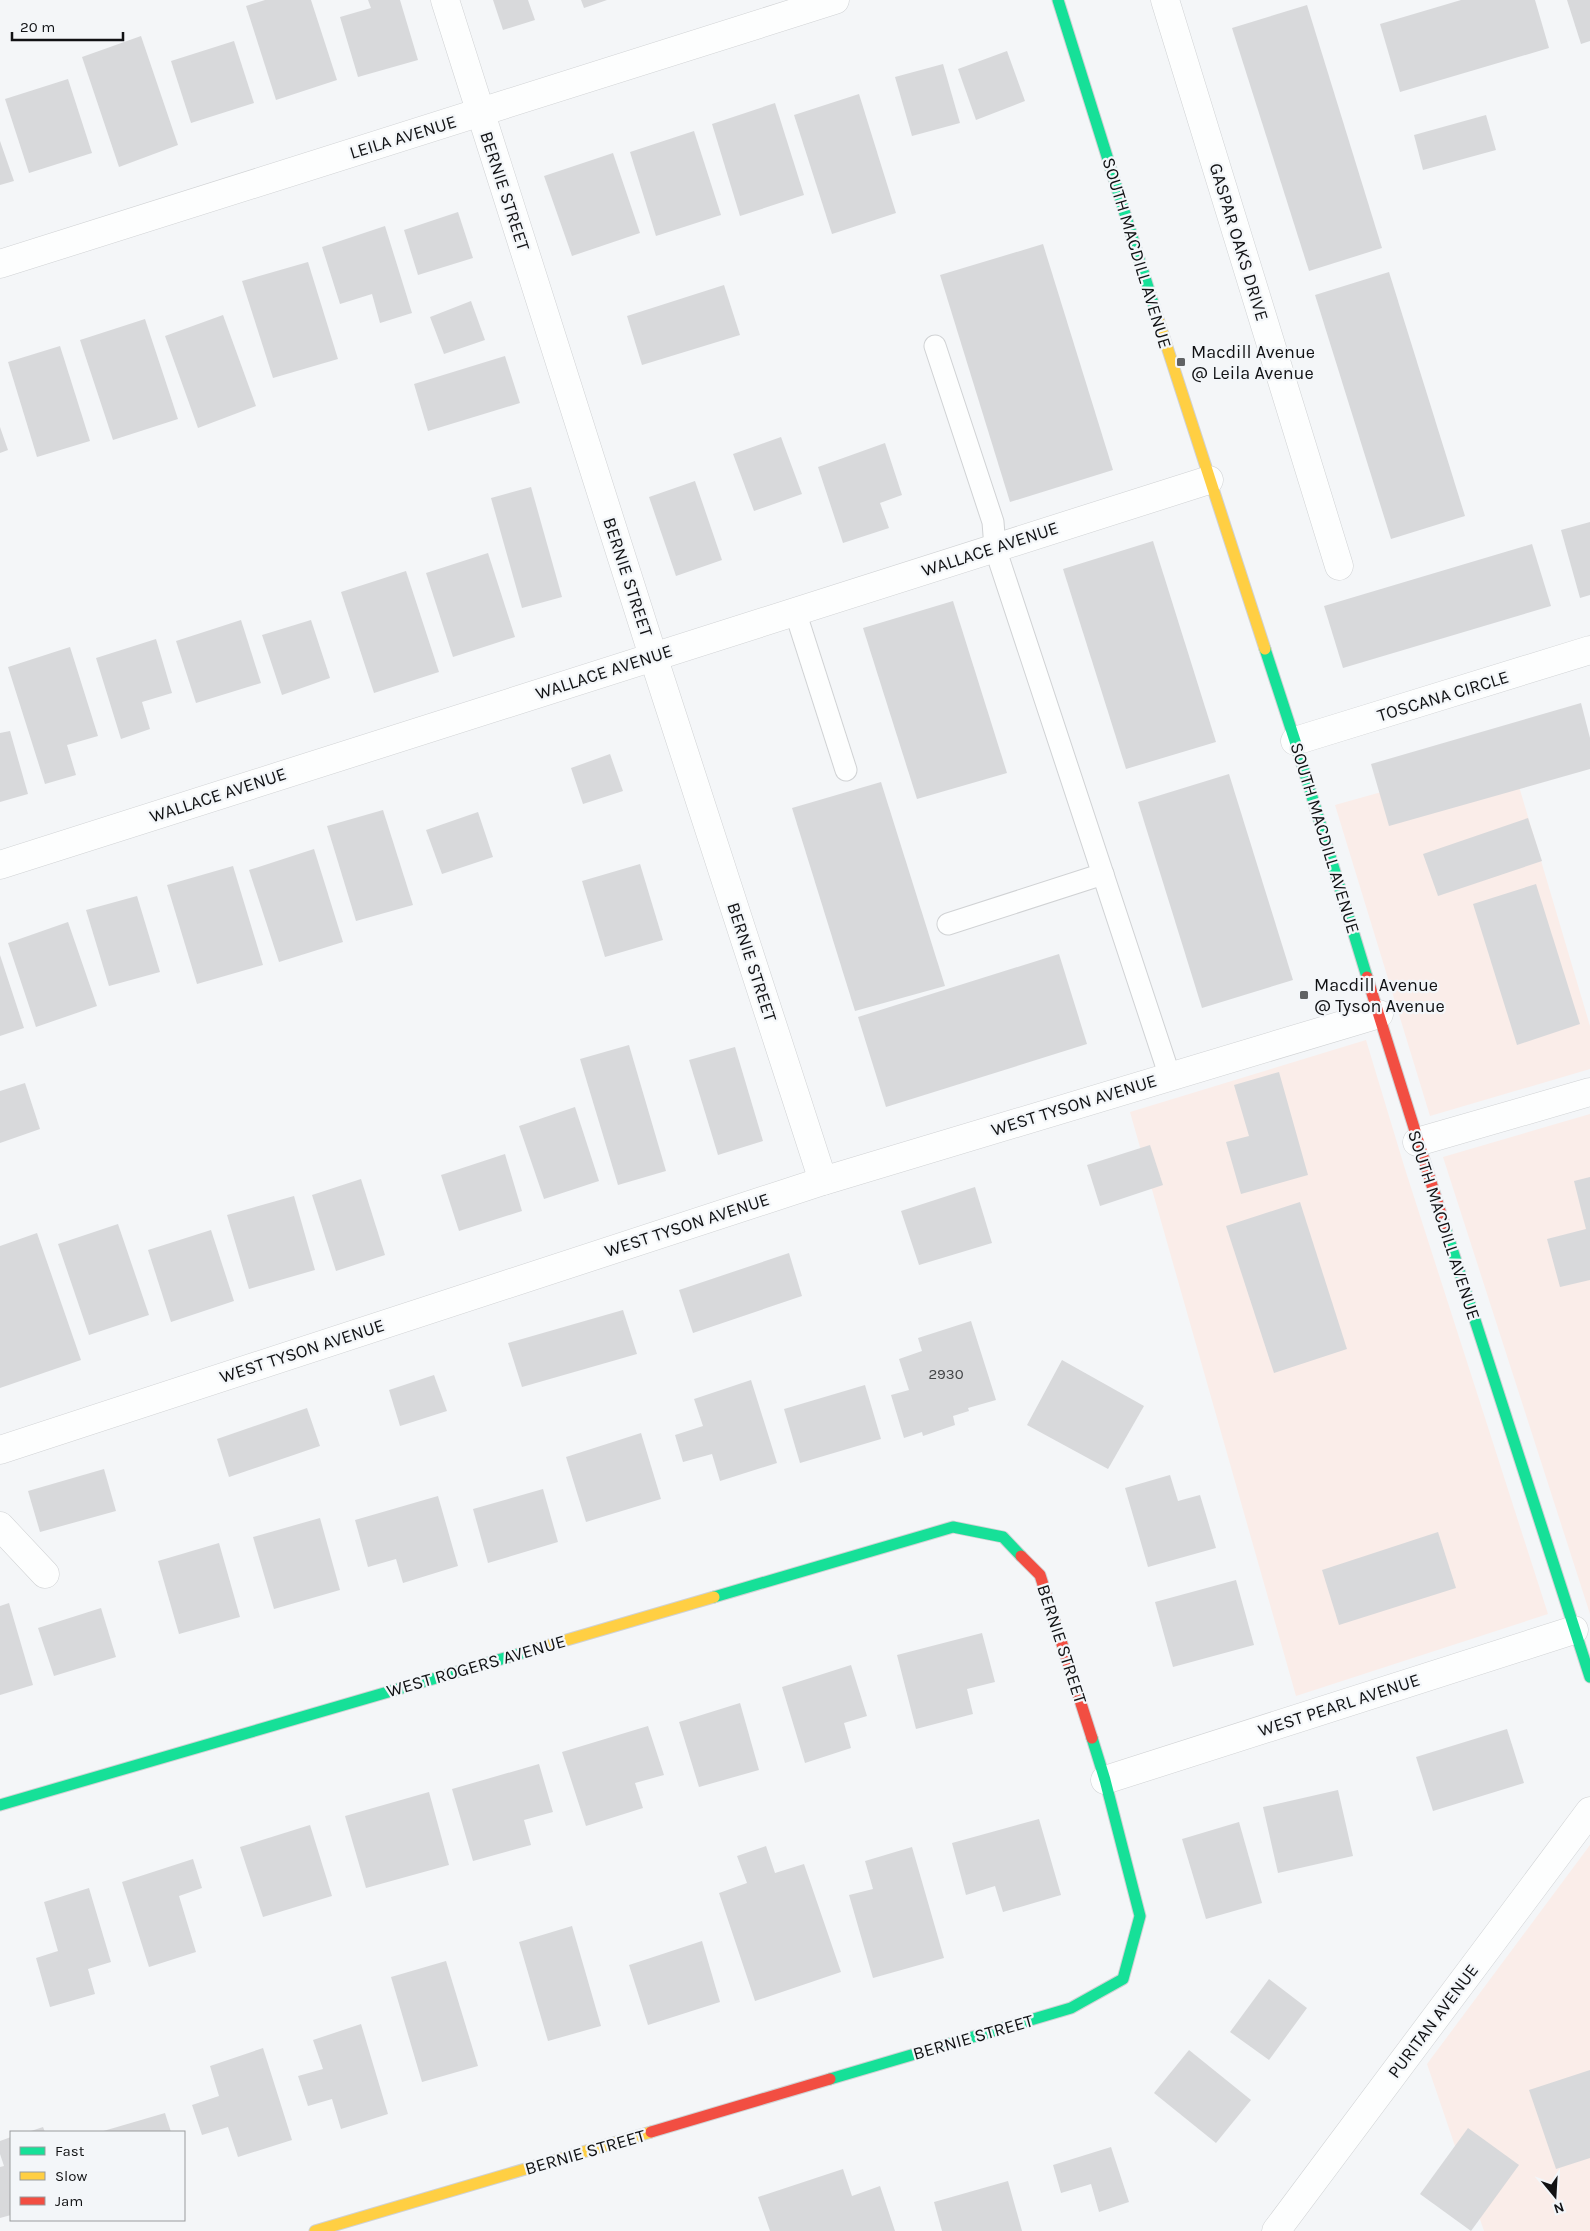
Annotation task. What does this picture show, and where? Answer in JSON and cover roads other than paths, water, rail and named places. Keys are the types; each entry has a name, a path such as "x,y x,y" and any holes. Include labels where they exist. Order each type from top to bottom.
{"street":[{"name":"BERNIE STREET","path":"444,0 823,1181"},
{"name":"LEILA AVENUE","path":"0,264 835,0"},
{"name":"SOUTH MACDILL AVENUE","path":"1058,0 1209,480 1295,741 1418,1142 1590,1677"},
{"name":"GASPAR OAKS DRIVE","path":"1172,1 1339,566"},
{"name":"WALLACE AVENUE","path":"0,865 1209,480"},
{"name":"TOSCANA CIRCLE","path":"1295,741 1590,650"},
{"name":"WEST TYSON AVENUE","path":"0,1450 823,1181 1379,1014"},
{"path":"1418,1142 1590,1092"},
{"path":"0,1526 45,1574"},
{"name":"BERNIE STREET","path":"315,2231 1061,2011 1078,2004 1123,1978 1140,1916 1105,1780 1040,1575 1003,1537 953,1527"},
{"name":"WEST ROGERS AVENUE","path":"0,1805 953,1527"},
{"name":"WEST PEARL AVENUE","path":"1105,1780 1574,1630"},
{"name":"PURITAN AVENUE","path":"1276,2231 1590,1811"}],"lane":[{"path":"936,346 993,522 995,548 1170,1077"},
{"path":"795,611 846,770"},
{"path":"948,924 1103,874"}],"place":[{"name":"Macdill Avenue @ Leila Avenue","path":"1181,362"},
{"name":"Macdill Avenue @ Tyson Avenue","path":"1304,995"}]}
